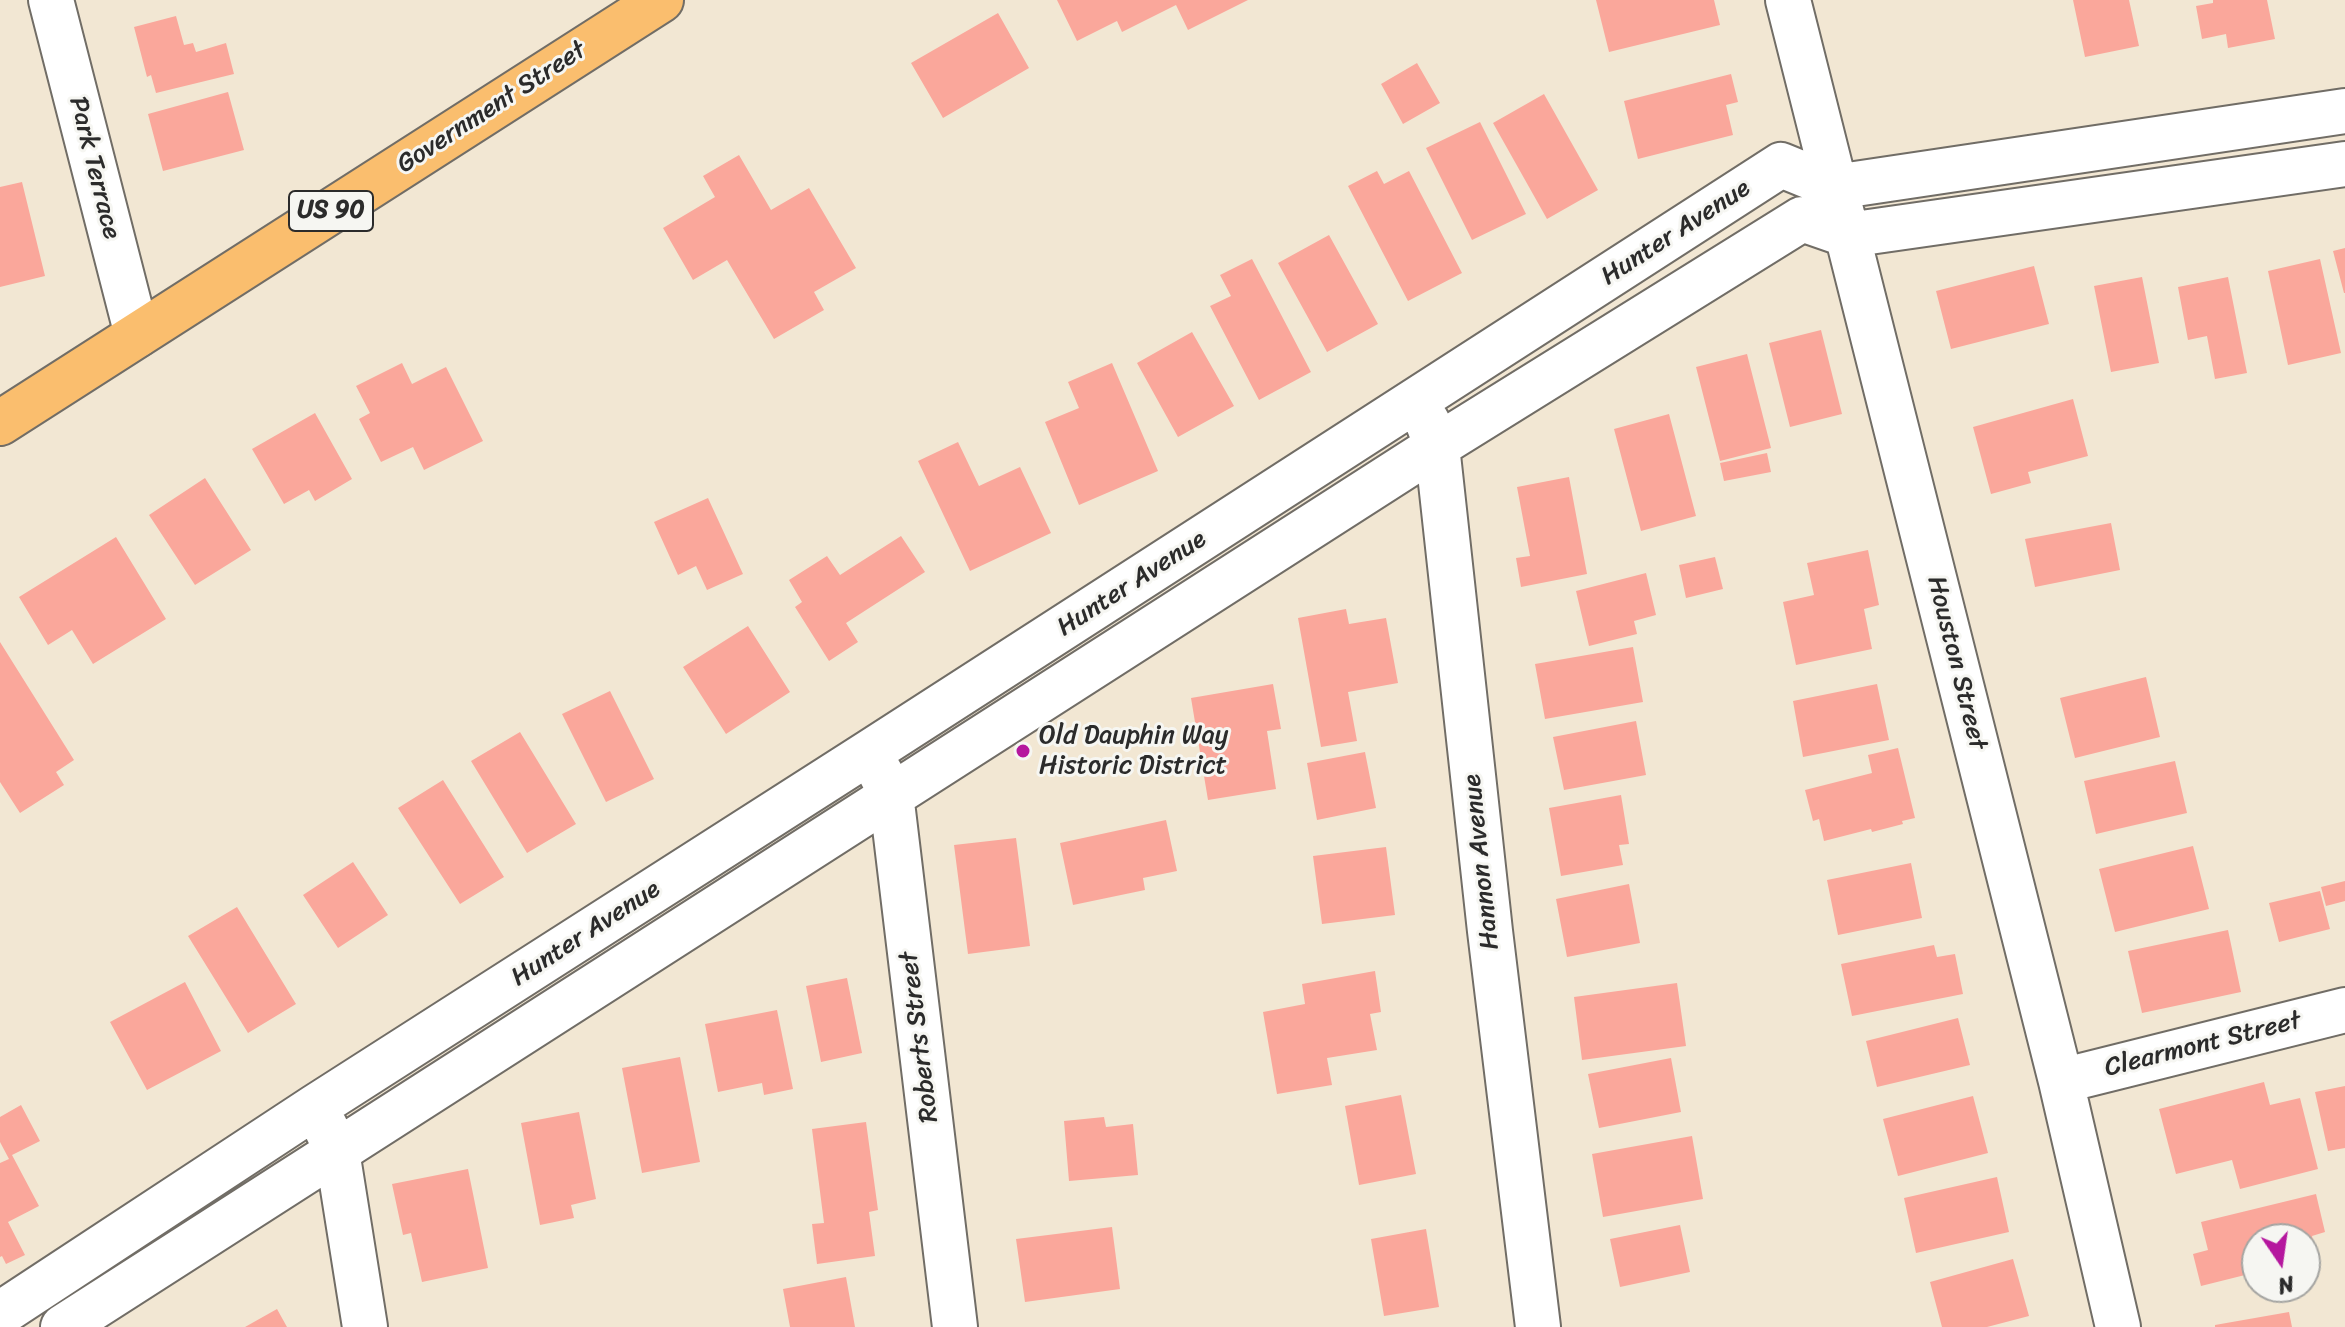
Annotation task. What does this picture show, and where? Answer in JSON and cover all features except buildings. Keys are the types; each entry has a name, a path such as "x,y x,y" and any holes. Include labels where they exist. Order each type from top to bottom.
{"main road":[{"name":"Government Street","path":"0,423 661,0"}],"street":[{"name":"Park Terrace","path":"51,0 137,335"},
{"name":"Houston Street","path":"1788,0 2061,1081 2118,1327"},
{"path":"1835,187 2345,111"},
{"name":"Hunter Avenue","path":"63,1327 1437,446 1802,219 1848,235 2345,164"},
{"name":"Hunter Avenue","path":"0,1314 315,1107 1781,165 1835,187"},
{"name":"Hannon Avenue","path":"1418,400 1437,446 1488,915 1538,1327"},
{"name":"Roberts Street","path":"870,752 891,794 955,1327"},
{"name":"Clearmont Street","path":"2061,1081 2345,1010"},
{"path":"315,1107 337,1151 365,1327"}],"place":[{"name":"Old Dauphin Way Historic District","path":"1023,751"}]}
